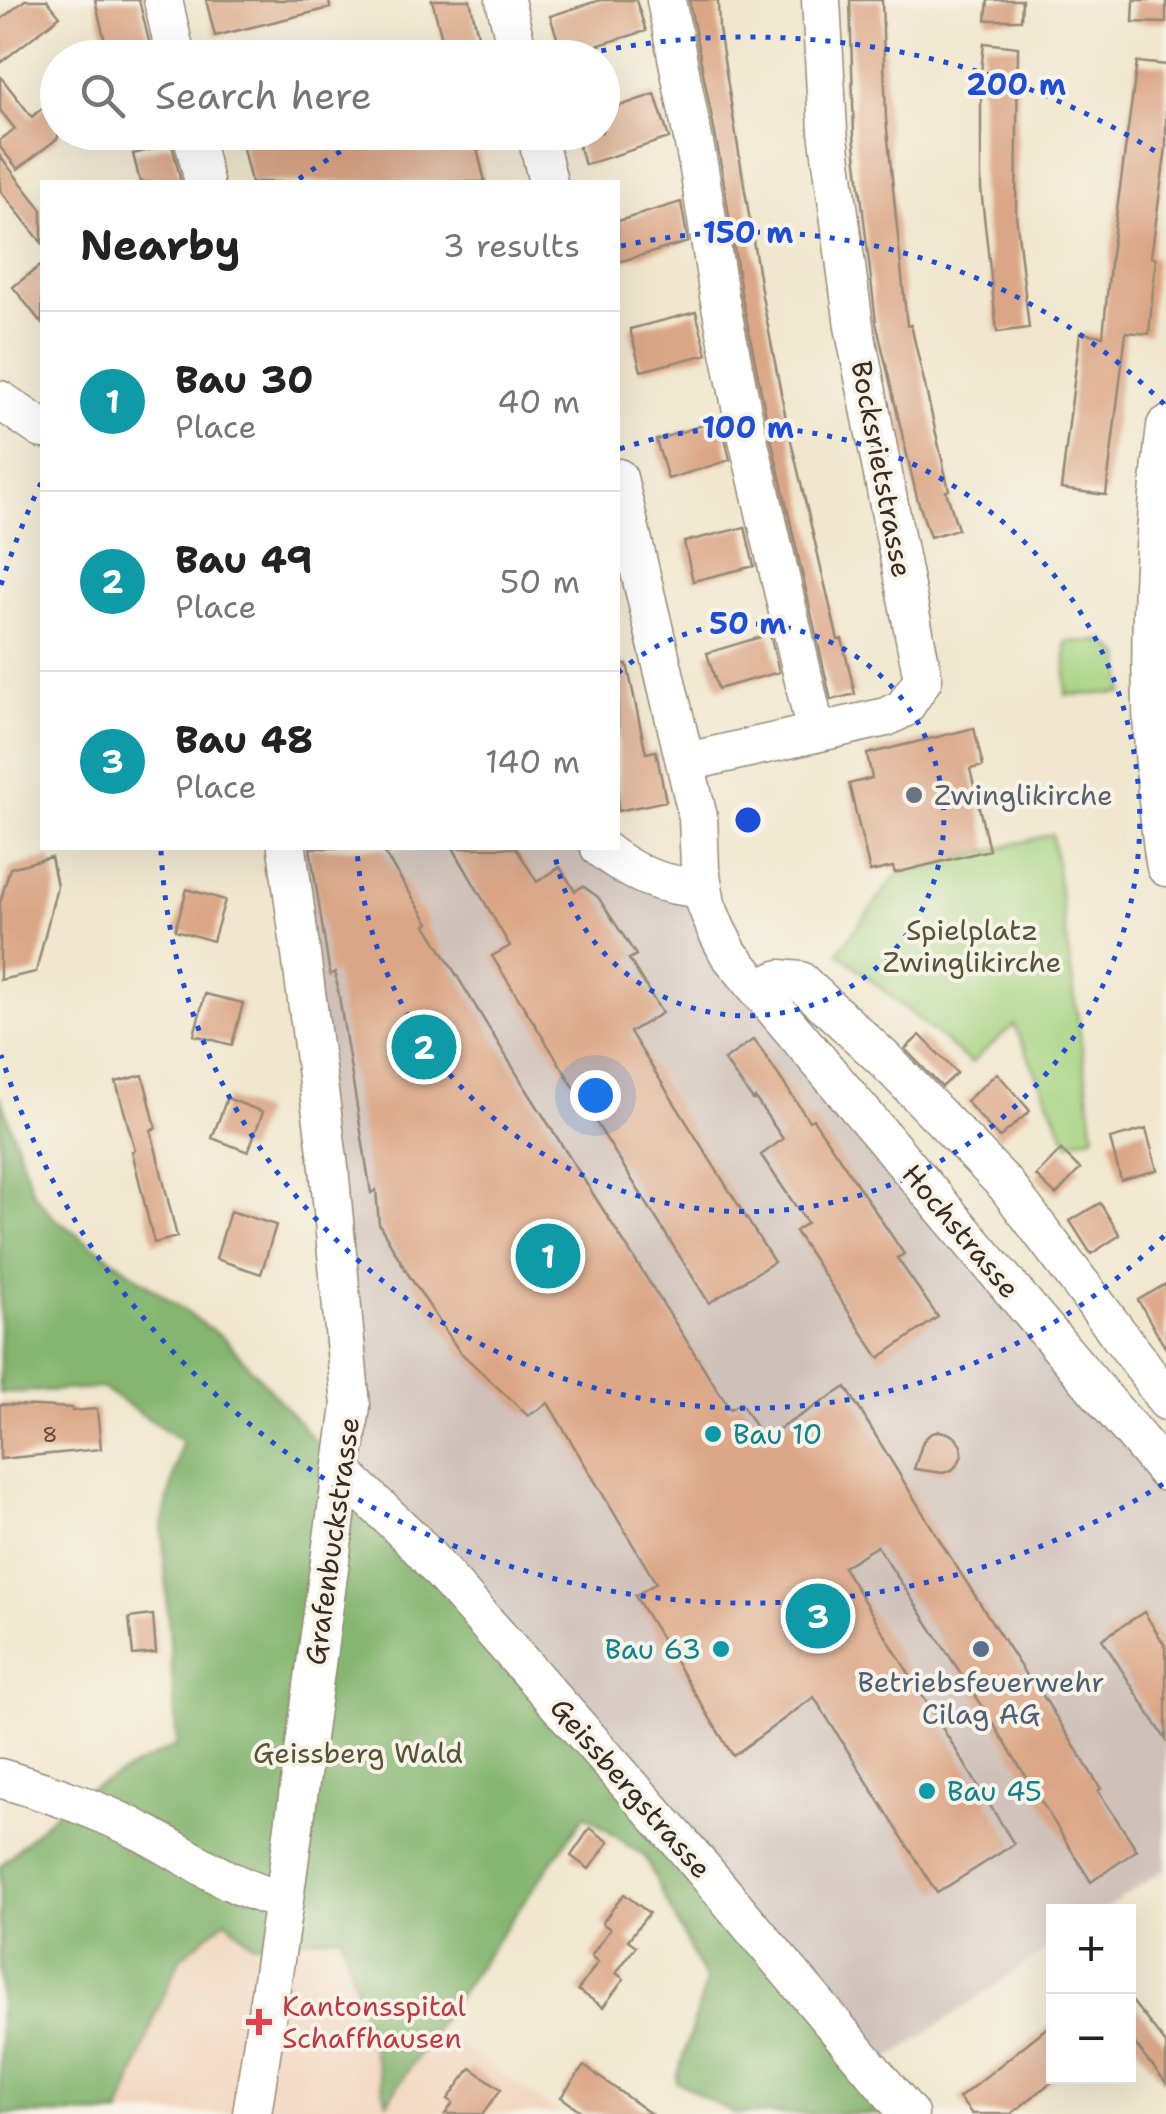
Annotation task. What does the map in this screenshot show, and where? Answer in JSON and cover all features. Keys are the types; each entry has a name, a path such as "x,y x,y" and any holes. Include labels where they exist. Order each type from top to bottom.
{"street":[{"path":"163,0 172,40"},
{"path":"506,0 514,40"},
{"path":"666,0 744,421 816,733"},
{"name":"Bocksrietstrasse","path":"686,762 886,717 904,708 924,679 854,326 828,132 821,0"},
{"path":"196,150 204,180"},
{"path":"540,150 548,180"},
{"path":"0,400 40,427"},
{"path":"1166,426 1150,630 1151,726 1166,868"},
{"name":"Hochstrasse","path":"620,486 698,817 703,888 719,936 758,989 1166,1472"},
{"name":"Grafenbuckstrasse","path":"252,2114 351,1406 328,1167 287,850"},
{"path":"603,850 656,881 703,888"},
{"path":"758,989 780,979 800,981 886,1060 1006,1185 1166,1401"},
{"name":"Geissbergstrasse","path":"342,1472 412,1540 634,1791 909,2114"},
{"path":"0,1778 70,1799 142,1832 241,1886 284,1900"}],"shaded area":[{"path":"287,850 604,850 706,904 1166,1472 1166,1868 1112,1904 1046,1904 1046,1950 872,2071 342,1472"},
{"name":"Kantonsspital Schaffhausen","path":"226,1919 253,1944 341,1934 387,2101 435,2028 558,2114 120,2114 180,1958"}],"green space":[{"path":"1104,641 1122,656 1123,693 1066,695 1066,642"},
{"name":"Spielplatz Zwinglikirche","path":"1052,834 1094,1135 1068,1143 1014,1025 971,1063 838,952 896,876"},
{"name":"Geissberg Wald","path":"0,1096 33,1192 54,1218 226,1340 909,2114 734,2114 676,2081 706,1982 645,1857 585,1815 387,2103 341,1935 253,1944 226,1920 180,1958 120,2114 0,2114 0,1866 70,1799 177,1745 162,1526 182,1441 102,1388 0,1393"}],"building":[{"path":"25,0 47,0 60,16 0,63 0,20"},
{"path":"95,0 139,0 149,40 105,40"},
{"path":"206,0 329,0 330,8 215,36"},
{"path":"432,0 470,0 479,40 442,40"},
{"path":"600,0 636,0 646,31 616,40 558,40 550,16"},
{"path":"689,0 718,0 719,29 762,296 787,424 838,640 842,639 855,694 831,700 766,416"},
{"path":"850,0 882,0 886,119 907,326 911,325 949,490 946,491 958,529 930,537 917,498 876,322 854,136"},
{"path":"988,0 1022,0 1021,20 986,20"},
{"path":"1134,0 1166,0 1166,23 1133,22"},
{"path":"984,43 1018,47 1016,215 1029,328 997,332 981,189"},
{"path":"1137,62 1166,65 1166,148 1151,257 1156,258 1149,334 1126,332 1106,495 1061,489 1080,333 1103,336"},
{"path":"0,76 32,117 40,110 43,150 18,169 0,147 0,140 15,129 0,110"},
{"path":"655,94 669,138 585,165 580,150 620,150 620,106"},
{"path":"173,150 181,180 140,180 133,154"},
{"path":"243,150 477,150 485,180 251,180"},
{"path":"0,156 40,207 40,240 0,190"},
{"path":"681,202 688,242 620,261 620,220"},
{"path":"40,266 40,321 13,287"},
{"path":"696,312 707,354 641,371 630,329"},
{"path":"721,419 730,460 668,479 656,440"},
{"path":"745,527 754,566 693,581 684,542"},
{"path":"770,634 779,672 718,689 707,653"},
{"path":"627,664 646,753 656,751 666,801 620,811 620,665"},
{"name":"Zwinglikirche","path":"974,728 983,766 970,769 989,850 895,873 893,867 870,872 849,784 872,778 867,754"},
{"path":"310,850 382,850 523,1084 730,1409 741,1403 763,1439 846,1387 1137,1850 1091,1882 877,1546 843,1567 1014,1844 937,1893 814,1697 733,1756 635,1596 656,1583 548,1403 528,1416 459,1351 379,1224 335,972 330,975"},
{"path":"454,850 517,850 537,882 560,867 575,891 583,886 598,897 636,955 629,959 662,1013 630,1032 774,1262 709,1303 492,956 510,946"},
{"path":"51,857 57,886 36,972 0,980 0,903 10,868"},
{"path":"187,889 225,900 213,941 175,930"},
{"path":"205,994 243,1003 232,1045 194,1035"},
{"path":"920,1035 957,1073 942,1087 905,1049"},
{"path":"754,1039 904,1254 897,1258 938,1317 879,1358 795,1231 807,1223 761,1155 783,1139 724,1060"},
{"path":"997,1073 1030,1111 999,1138 966,1101"},
{"path":"143,1075 156,1128 151,1130 177,1237 154,1243 116,1082"},
{"path":"227,1098 263,1112 248,1152 212,1138"},
{"path":"1146,1129 1157,1170 1121,1180 1110,1139"},
{"path":"1061,1150 1080,1169 1056,1195 1036,1176"},
{"path":"1100,1203 1120,1235 1091,1254 1070,1221"},
{"path":"230,1211 276,1225 261,1274 216,1259"},
{"path":"1166,1284 1166,1349 1138,1300"},
{"path":"0,1404 72,1411 97,1409 101,1449 0,1459"},
{"path":"939,1431 956,1438 961,1446 958,1464 943,1473 914,1469 923,1441"},
{"path":"1144,1612 1166,1647 1166,1740 1102,1639"},
{"path":"153,1615 156,1653 133,1655 129,1618"},
{"path":"590,1828 609,1842 589,1869 571,1856"},
{"path":"624,1894 649,1913 628,1940 636,1946 616,1973 624,1979 603,2007 578,1990 598,1962 591,1956 610,1929 602,1923"},
{"path":"1136,2006 1166,2044 1166,2083 1136,2045"},
{"path":"1046,2028 1049,2084 1011,2114 972,2114 959,2098"},
{"path":"584,2066 651,2114 585,2114 561,2097"},
{"path":"471,2068 501,2089 483,2114 445,2114 453,2103 448,2099"}],"place":[{"name":"Zwinglikirche","path":"914,795"},
{"name":"Bau 49","path":"424,1047"},
{"name":"Bau 30","path":"548,1256"},
{"name":"Bau 10","path":"713,1434"},
{"name":"Bau 48","path":"818,1616"},
{"name":"Bau 63","path":"721,1649"},
{"name":"Betriebsfeuerwehr Cilag AG","path":"981,1649"},
{"name":"Bau 45","path":"927,1791"},
{"name":"Kantonsspital Schaffhausen","path":"259,2022"}]}
